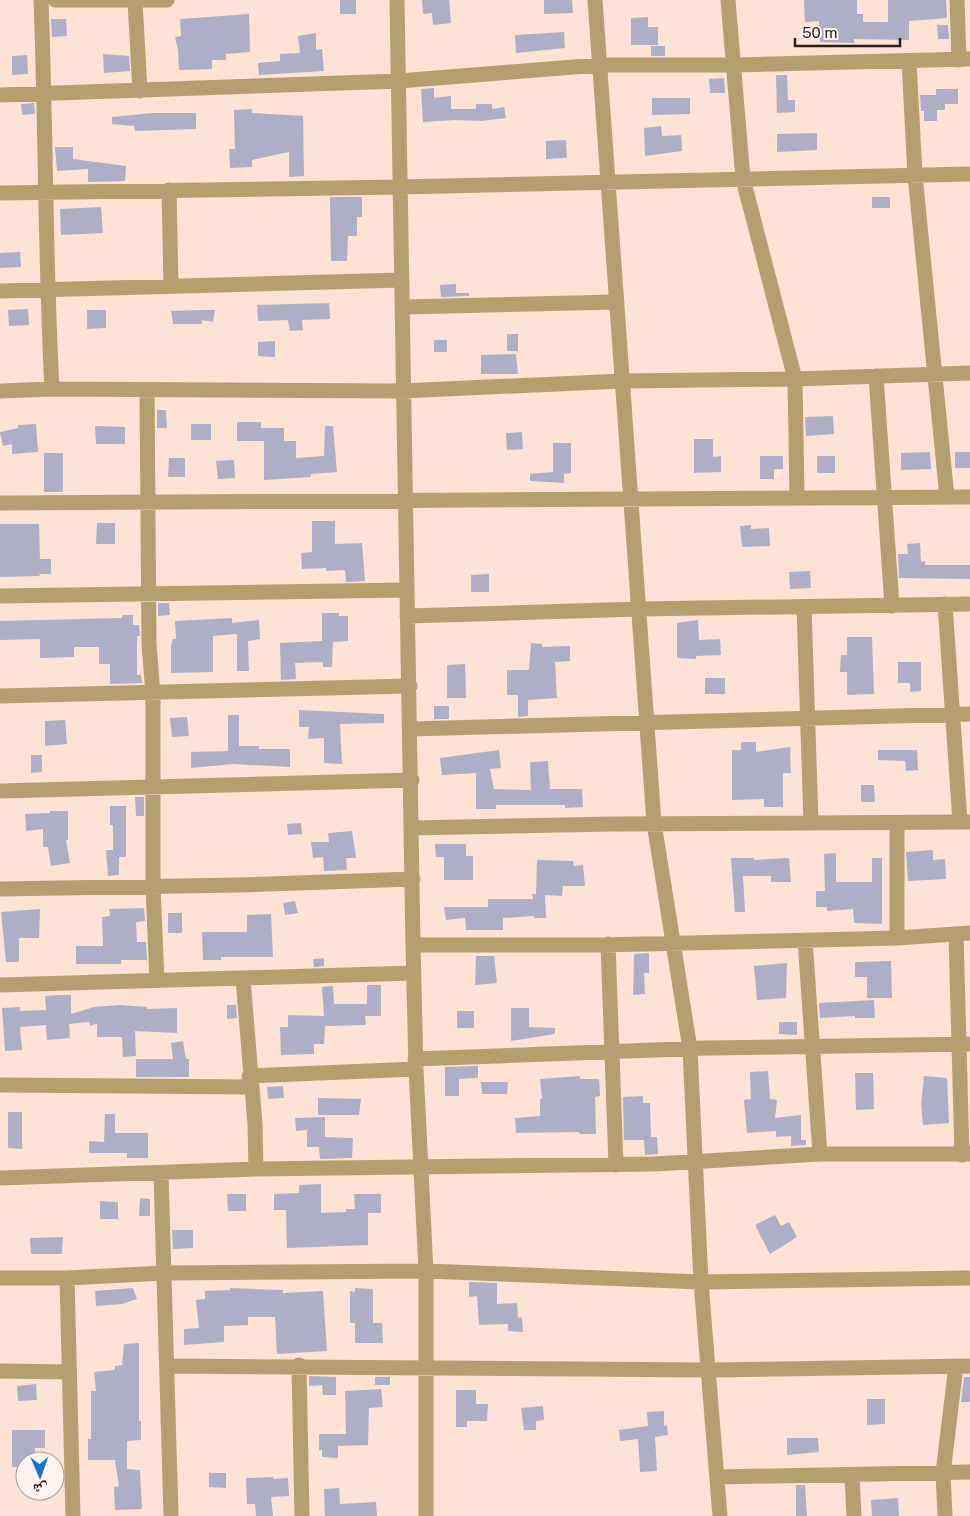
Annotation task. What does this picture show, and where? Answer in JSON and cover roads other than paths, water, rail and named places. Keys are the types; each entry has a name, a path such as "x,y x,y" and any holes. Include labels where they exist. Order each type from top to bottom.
{"street":[{"path":"40,0 44,94 46,290 52,389"},
{"path":"55,0 168,0"},
{"path":"397,0 399,187 404,308 402,391 404,500 412,780 413,945 416,1064 426,1271 426,1516"},
{"path":"595,0 654,823 690,1049 701,1282 710,1370 720,1516"},
{"path":"728,0 735,65 743,179 795,379 797,497"},
{"path":"0,95 399,81 599,65 735,65 964,60 957,0"},
{"path":"135,1 140,90"},
{"path":"909,61 915,175 947,497"},
{"path":"0,192 399,187 970,174"},
{"path":"169,190 171,286"},
{"path":"0,291 402,280"},
{"path":"404,308 617,302"},
{"path":"0,391 52,389 402,391 622,381 795,379 970,373"},
{"path":"876,376 892,606"},
{"path":"147,390 149,595 153,694 153,887 157,980"},
{"path":"0,503 404,500 631,501 797,497 970,497"},
{"path":"0,596 408,590"},
{"path":"412,828 654,823 965,822 945,604"},
{"path":"407,616 639,609 970,604"},
{"path":"804,606 806,719 811,823"},
{"path":"0,696 153,694 410,686"},
{"path":"410,729 970,714"},
{"path":"0,791 412,780"},
{"path":"896,823 896,938"},
{"path":"0,889 153,887 413,879"},
{"path":"0,1178 161,1174 256,1169 694,1163 820,1154 966,1154 963,934 896,938 608,944 413,945"},
{"path":"806,940 811,1046 820,1154"},
{"path":"608,944 616,1165"},
{"path":"0,985 414,973"},
{"path":"243,979 255,1124 256,1169"},
{"path":"0,1085 250,1081 416,1064 611,1052 964,1044"},
{"path":"161,1174 171,1516"},
{"path":"0,1278 66,1278 164,1273 426,1271 701,1282 970,1278"},
{"path":"66,1278 72,1516"},
{"path":"167,1366 299,1365 710,1370 963,1366 943,1473 945,1516"},
{"path":"299,1365 302,1516"},
{"path":"0,1371 69,1372"},
{"path":"718,1477 852,1476 970,1472"},
{"path":"852,1476 854,1516"}]}
